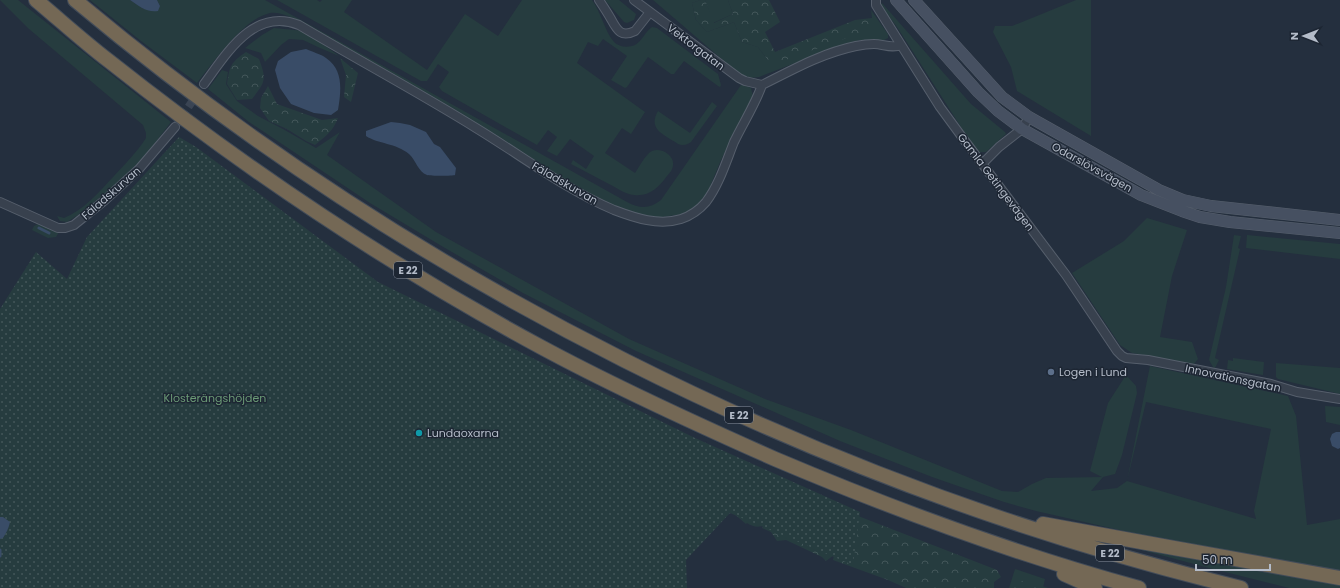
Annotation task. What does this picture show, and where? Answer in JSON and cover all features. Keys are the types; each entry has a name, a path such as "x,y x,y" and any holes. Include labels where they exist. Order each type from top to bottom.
{"highway":[{"name":"E 22","path":"36,0 113,65 230,153 294,197 388,258 540,346 623,389 741,444 818,477 893,507 1005,547 1139,588"},
{"name":"E 22","path":"75,0 112,31 246,133 394,232 546,319 629,362 719,406 851,463 982,511 1094,548 1241,588"},
{"path":"982,511 1098,535 1340,578"},
{"path":"1005,547 1095,588"}],"main road":[{"name":"Odarslövsvägen","path":"896,0 978,92 1008,120 1141,195 1200,217 1230,222 1340,233"},
{"name":"Odarslövsvägen","path":"914,0 989,85 1002,97 1028,117 1159,190 1183,200 1211,206 1340,220"}],"street":[{"path":"599,0 616,29 623,34 635,31 650,12"},
{"name":"Vektorgatan","path":"634,0 739,78 762,85"},
{"name":"Gamla Getingevägen","path":"873,3 940,107 1066,275 1117,351 1126,358"},
{"name":"Fäladskurvan","path":"204,84 234,45 251,30 265,22 273,20 289,21 299,24 467,123 581,194 615,210 649,221 659,222 681,219 698,210 705,203 718,181 737,136 758,99 762,85"},
{"path":"762,85 802,65 843,50 873,44 896,47 901,45"},
{"path":"982,164 999,147 1022,129 1028,117"},
{"name":"Fäladskurvan","path":"0,202 58,228 65,228 74,225 135,173 152,155 175,126"},
{"name":"Innovationsgatan","path":"1126,358 1155,362 1270,384 1297,392 1340,399"}],"green space":[{"path":"0,0 18,0 171,122 145,156 118,183 67,222 60,221 57,216 64,218 71,215 91,200 135,153 146,138 146,133 143,125 29,29"},
{"path":"90,0 130,0 144,9 160,6 157,0 265,0 627,202 641,207 653,205 661,200 741,85 751,88 753,96 721,160 707,194 693,209 684,214 649,217 617,207 570,185 505,142 288,16 270,13 260,17 250,24 220,53 197,83"},
{"path":"277,0 317,0 320,2 322,0 352,0 344,12 427,70 465,14 498,36 522,0 592,0 608,33 616,44 624,46 635,45 652,27 657,28 718,74 721,85 720,87 718,86 684,61 674,74 671,74 648,57 625,88 611,80 627,56 603,39 598,46 588,42 577,63 645,112 631,134 622,128 605,153 635,173 645,158 652,151 661,150 668,154 673,161 671,171 657,187 649,193 639,195 631,194 621,191 571,164 573,160 586,169 594,156 570,139 557,156 547,151 557,137 548,130 537,145 442,91 439,87 449,72 438,64 427,81 421,81"},
{"path":"605,0 619,0 636,14 634,20 627,23 624,22"},
{"path":"653,0 701,0 692,3 696,20 707,32 734,22 742,42 758,47 768,60 872,18 871,10 888,34 888,38 884,40 860,40 845,44 759,77 750,78 745,77 730,66"},
{"path":"705,0 728,0 733,14 713,23"},
{"path":"705,0 714,23 733,14 728,0 769,0 780,22 765,32 775,52 855,20 872,18 866,31 774,64 768,60 758,47 742,42 734,22 707,32 696,20 692,3"},
{"path":"1076,0 1091,0 1091,136 1017,91 1011,67 993,32 995,26 1012,26"},
{"path":"882,3 971,104 1005,132 1006,134 986,152 980,152 975,149 897,27 880,5"},
{"path":"274,28 305,31 339,56 303,40 289,39 281,45 265,62 261,53 245,48"},
{"path":"246,52 259,59 264,76 260,89 252,99 237,100 227,84 228,78 230,69 234,62"},
{"path":"340,58 358,73 351,102 344,97 346,75"},
{"path":"222,70 228,72 226,84 237,101 258,116 316,148 340,132 327,155 436,232 629,339 765,399 851,430 1002,491 1018,492 1046,478 1102,477 1090,471 1108,403 1126,375 1136,386 1137,393 1122,455 1115,474 1103,477 1091,491 1117,488 1127,481 1150,366 1288,396 1296,416 1307,525 1340,519 1340,572 1159,539 1036,511 1004,502 932,477 840,441 636,351 523,293 370,203 249,122 208,89","holes":["1146,402 1271,429 1254,511 1256,519 1127,481"]},
{"path":"268,86 277,104 322,120 338,118 334,126 326,136 315,145 287,129 269,121 260,108 261,98"},
{"path":"712,102 717,106 688,144 678,144 663,135 656,127 655,118 658,111 690,133"},
{"name":"Klosterängshöjden","path":"179,137 196,147 378,282 695,438 860,512 853,565 730,513 686,560 687,588 0,588 0,309 36,252 67,279 87,237"},
{"path":"1147,218 1187,230 1172,276 1160,337 1192,342 1198,359 1194,364 1132,353 1120,345 1072,273 1124,241"},
{"path":"38,224 59,232 56,237 48,238 32,230 34,226"},
{"path":"1234,235 1241,236 1238,248 1240,249 1215,358 1219,360 1215,368 1209,360 1226,287"},
{"path":"1247,235 1340,244 1340,259 1246,248"},
{"path":"1233,358 1264,362 1263,375 1227,369 1228,360 1233,361"},
{"path":"1276,363 1340,368 1340,394 1278,379 1276,377"},
{"path":"1325,406 1340,407 1340,425 1326,422"},
{"path":"732,512 768,523 758,527 747,523 746,524"},
{"path":"853,514 997,570 1001,577 994,582 994,588 906,588 833,560 834,555 826,561 822,557 786,540 777,541 771,532 762,528 771,523"},
{"path":"1115,543 1340,583 1340,588 1289,588"},
{"path":"1015,569 1045,579 1043,588 1009,588"},
{"path":"1013,577 1026,582 1048,588 1011,588"}],"water":[{"path":"130,0 157,0 160,6 158,11 150,11"},
{"path":"306,49 322,55 332,63 336,69 340,81 340,96 338,110 331,115 314,113 291,104 280,88 275,70 278,61 291,52"},
{"path":"391,122 410,125 426,132 434,144 440,147 456,168 455,175 427,175 419,169 409,154 404,150 376,141 366,136 366,131"},
{"path":"1340,432 1340,448 1338,449 1332,446 1330,439 1332,434"},
{"path":"0,517 3,517 10,522 3,538 0,539"}],"waterway":[{"path":"39,228 49,233"},
{"path":"0,550 0,556"}],"tunnel":[{"path":"175,127 204,84"}],"place":[{"name":"Logen i Lund","path":"1051,372"},
{"name":"Lundaoxarna","path":"419,433"}]}
